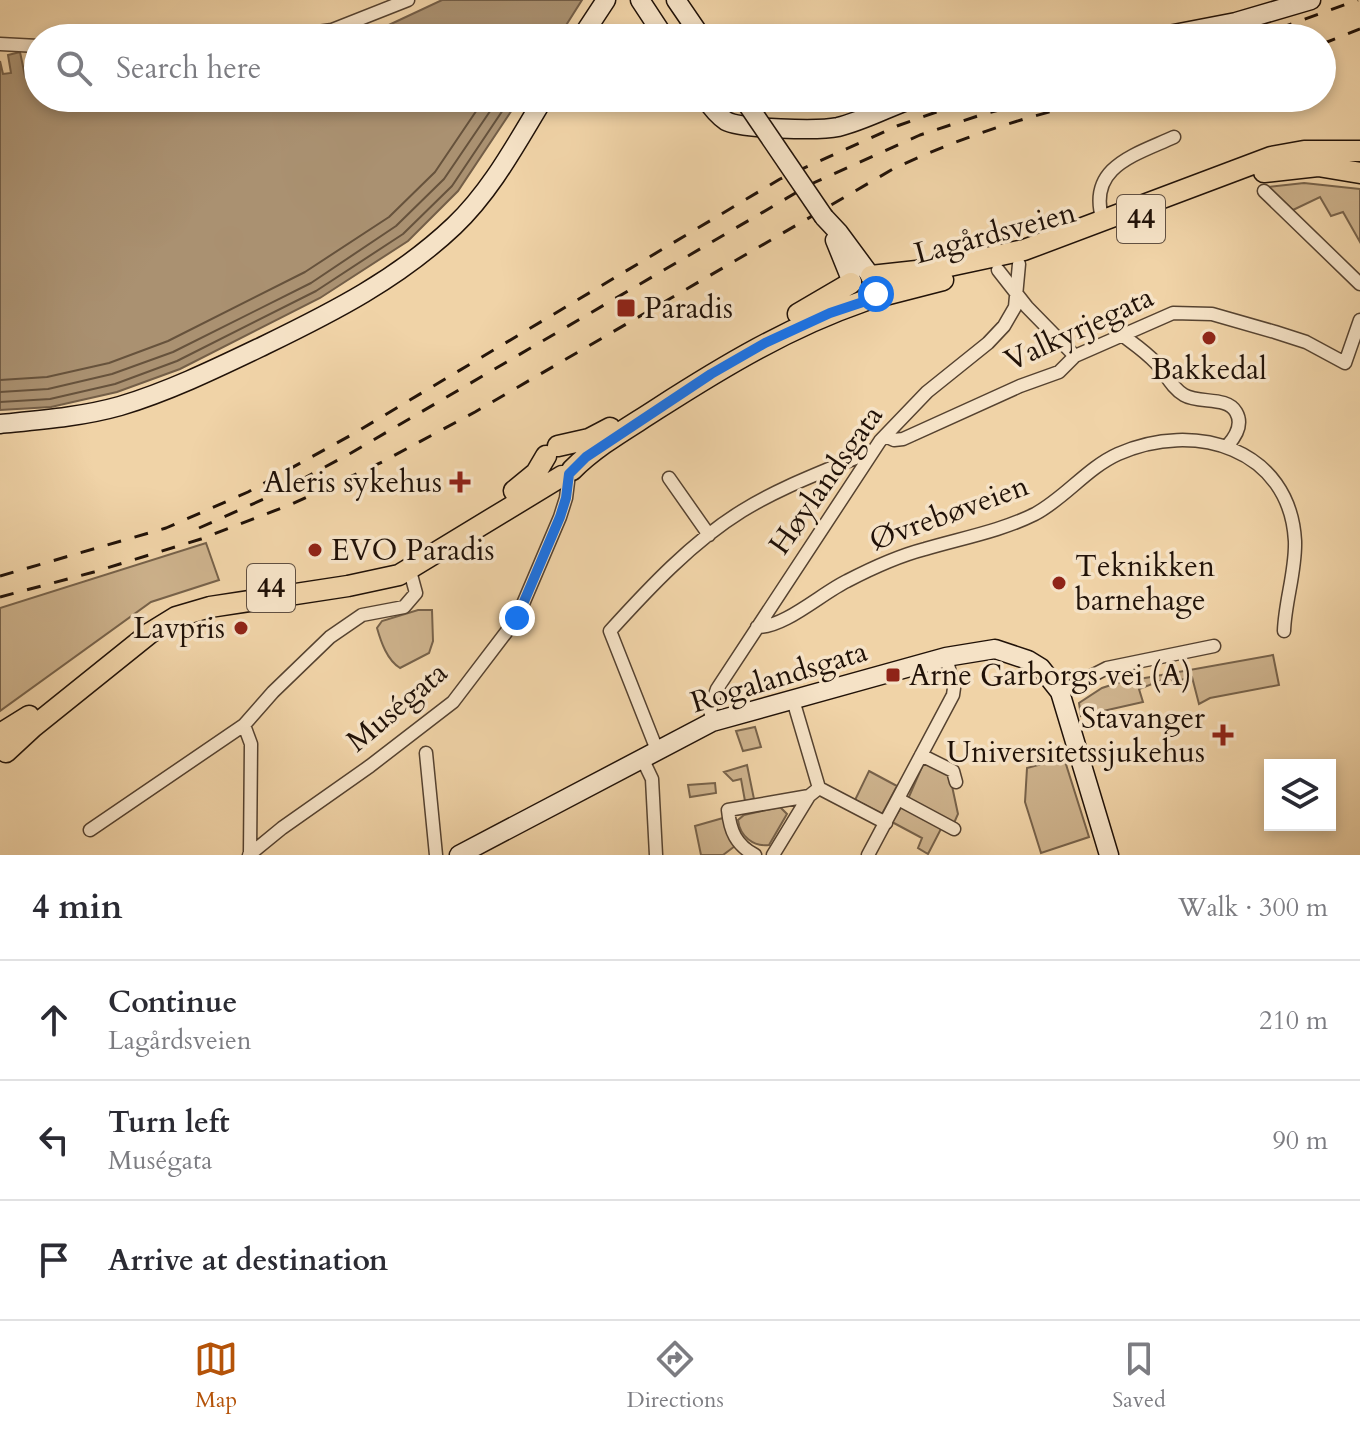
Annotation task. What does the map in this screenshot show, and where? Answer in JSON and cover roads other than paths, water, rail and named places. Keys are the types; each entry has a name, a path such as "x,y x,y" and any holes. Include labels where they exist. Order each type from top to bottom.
{"main road":[{"name":"Lagårdsveien","path":"2,747 26,718 161,613 204,599 352,576 396,566 523,484 536,473 552,451 613,427 713,359 861,279 935,269 1044,244 1271,157 1304,151 1360,151"},
{"name":"Lagårdsveien","path":"2,747 33,727 150,633 176,617 210,607 383,580 410,571 568,473 613,437 744,354 787,332 908,287 998,270 1067,249 1271,170 1318,166 1360,173"},
{"path":"861,279 878,289 869,299"},
{"path":"552,451 550,472 568,473"}],"street":[{"path":"347,24 408,0"},
{"path":"590,24 606,0"},
{"path":"640,0 656,24"},
{"path":"676,0 692,24"},
{"path":"1226,24 1311,0"},
{"path":"0,44 24,45"},
{"path":"0,424 54,419 118,406 190,381 345,306 383,282 455,225 488,187 535,112"},
{"path":"716,112 737,124 821,128 844,125 878,112"},
{"path":"753,112 824,217 861,279"},
{"path":"1103,221 1099,193 1108,174 1129,158 1174,137"},
{"path":"1264,191 1360,284"},
{"name":"Høylandsgata","path":"712,722 710,708 717,689 867,460 927,392 999,332 1012,312 1017,295 1019,264"},
{"path":"998,270 1069,354 1075,356"},
{"name":"Valkyrjegata","path":"885,436 894,440 903,439 1020,386 1059,372 1075,356 1164,315 1197,312 1296,338 1345,363 1360,320"},
{"path":"1122,335 1146,353 1178,391 1187,397 1234,408 1239,417 1239,427 1228,445"},
{"name":"Øvrebøveien","path":"757,627 786,618 875,567 1035,514 1076,486 1105,461 1139,446 1171,440 1228,445 1265,470 1279,485 1291,515 1295,543 1284,631"},
{"path":"656,855 649,754 610,631 709,535 746,509 860,456 867,460"},
{"name":"Muségata","path":"249,854 453,702 517,618 560,517 566,498 568,473"},
{"path":"669,478 709,535"},
{"path":"90,830 244,725 330,637 362,615 397,610 410,602 416,593 416,586 410,571"},
{"path":"1109,855 1060,692 1107,668 1214,646"},
{"name":"Rogalandsgata","path":"459,855 712,722 946,657 995,649 1028,660 1041,668 1060,692"},
{"path":"868,855 953,695 946,657"},
{"path":"773,855 814,792 793,700"},
{"path":"244,725 251,744 249,854"},
{"path":"426,753 436,855"},
{"path":"921,755 953,771 956,782"},
{"path":"755,855 741,846 733,835 728,810 814,792 886,823"},
{"path":"898,799 954,829"}],"water":[{"path":"442,0 582,0 567,24 391,24"},
{"path":"20,52 24,71 24,112 511,112 458,191 408,241 320,298 180,369 117,392 51,407 0,410 0,61 3,74 11,73 8,55"}],"railway":[{"path":"1291,24 1358,0"},
{"path":"1336,38 1360,29"},
{"path":"0,576 166,528 248,492 353,434 780,179 897,126 936,112"},
{"path":"199,528 273,495 351,453 811,184 920,135 991,112"},
{"path":"0,597 201,539 292,504 382,462 475,412 893,169 946,146 1051,112"}],"place":[{"name":"Paradis","path":"626,308"},
{"name":"Bakkedal","path":"1209,338"},
{"name":"Aleris sykehus","path":"460,482"},
{"name":"EVO Paradis","path":"315,550"},
{"name":"Teknikken barnehage","path":"1059,583"},
{"name":"Lavpris","path":"241,628"},
{"name":"Arne Garborgs vei (A)","path":"893,675"},
{"name":"Stavanger Universitetssjukehus","path":"1223,735"}]}
